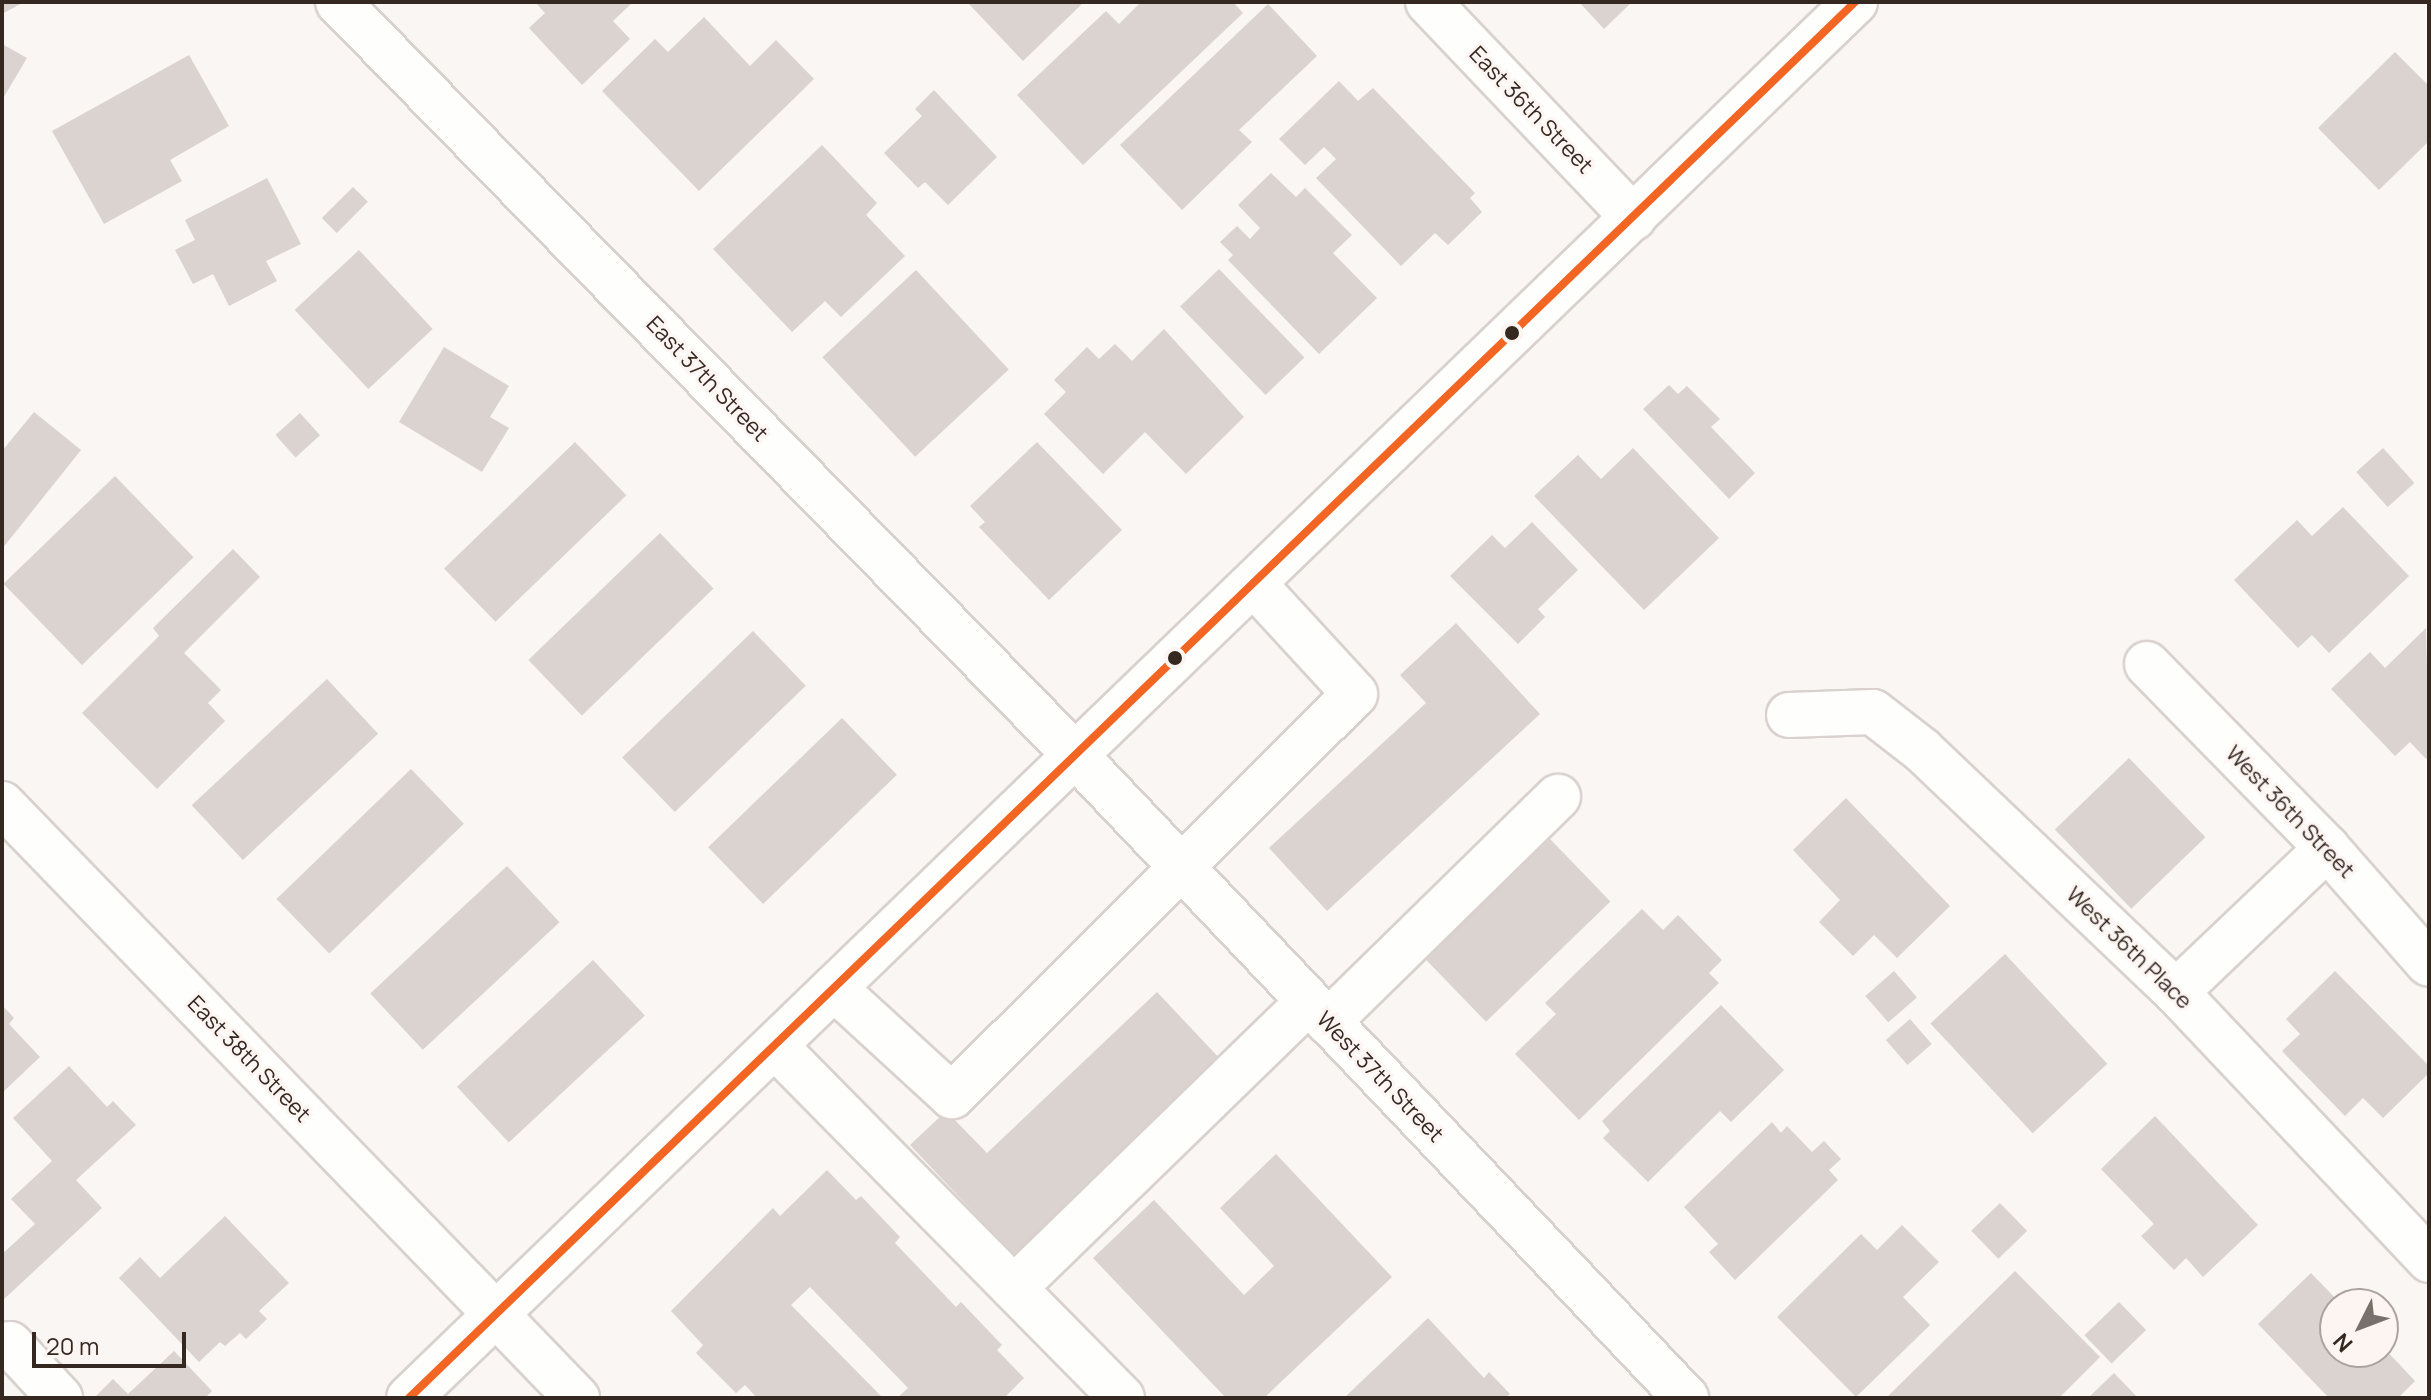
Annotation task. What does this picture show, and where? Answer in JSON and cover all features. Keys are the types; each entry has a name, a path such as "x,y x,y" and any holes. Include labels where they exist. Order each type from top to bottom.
{"street":[{"name":"East 37th Street","path":"338,2 1076,756"},
{"name":"East 36th Street","path":"1428,2 1634,218"},
{"path":"409,1398 1855,2"},
{"path":"834,988 952,1096 1183,869 1355,694 1254,584"},
{"name":"West 36th Street","path":"2147,664 2327,848 2429,964"},
{"name":"West 36th Place","path":"1789,715 1873,712 1922,750 2176,992 2429,1260"},
{"name":"West 37th Street","path":"1076,756 1686,1398"},
{"path":"1014,1288 1558,797"},
{"name":"East 38th Street","path":"2,804 577,1398"},
{"path":"2176,992 2327,848"},
{"path":"775,1046 1122,1398"},
{"path":"10,1344 60,1398"}],"building":[{"path":"2,2 24,2 2,14"},
{"path":"535,2 633,2 613,21 630,39 582,85 529,28 545,13"},
{"path":"967,2 1084,2 1023,61"},
{"path":"1141,2 1233,2 1243,13 1083,165 1017,95 1106,11 1119,24"},
{"path":"1579,2 1632,2 1604,29"},
{"path":"1268,4 1317,56 1239,130 1252,142 1182,210 1120,145"},
{"path":"704,17 750,66 776,40 814,79 699,191 602,91 655,39 668,52"},
{"path":"2,44 27,58 2,100"},
{"path":"2395,52 2429,86 2429,141 2379,190 2318,128"},
{"path":"189,55 229,126 170,160 182,181 104,224 52,131"},
{"path":"1339,81 1358,101 1373,88 1475,193 1470,198 1482,212 1448,245 1435,233 1401,266 1316,178 1336,159 1324,147 1305,165 1279,139"},
{"path":"934,90 997,157 948,205 925,182 918,188 884,153 922,116 915,109"},
{"path":"822,145 877,203 866,215 905,256 841,317 825,301 792,332 713,249"},
{"path":"1271,173 1296,197 1305,188 1352,235 1333,253 1377,298 1319,354 1228,260 1233,255 1220,242 1237,226 1250,239 1260,228 1238,205"},
{"path":"267,178 301,244 266,261 277,281 229,306 213,274 193,284 175,250 195,240 185,220"},
{"path":"353,187 368,202 337,233 322,218"},
{"path":"359,250 433,329 368,389 295,310"},
{"path":"1219,269 1304,357 1266,395 1180,307"},
{"path":"916,270 1009,369 915,457 822,357"},
{"path":"1164,329 1244,417 1186,474 1145,432 1103,474 1044,414 1066,392 1054,380 1087,347 1099,359 1115,344 1132,361"},
{"path":"444,347 509,386 490,417 509,428 482,472 399,422"},
{"path":"1669,385 1678,394 1687,386 1720,419 1711,427 1755,473 1729,499 1643,409"},
{"path":"34,412 81,450 2,549 2,451"},
{"path":"300,413 320,435 296,457 275,435"},
{"path":"575,442 626,495 495,622 444,568"},
{"path":"1037,442 1122,530 1049,600 979,527 985,522 970,506"},
{"path":"1633,448 1719,538 1644,610 1534,496 1578,455 1601,479"},
{"path":"2383,448 2414,483 2388,507 2356,472"},
{"path":"115,476 193,557 82,665 4,584"},
{"path":"2343,507 2409,576 2329,653 2312,635 2298,648 2234,580 2297,520 2312,536"},
{"path":"1532,522 1578,570 1538,609 1545,617 1518,644 1450,576 1492,535 1505,548"},
{"path":"660,533 713,588 582,716 528,660"},
{"path":"233,549 260,577 184,653 221,690 208,703 225,721 157,789 82,713 159,636 153,628"},
{"path":"1456,623 1540,714 1327,911 1269,848 1426,703 1400,675"},
{"path":"2426,628 2429,756 2426,759 2410,742 2395,756 2331,689 2370,652 2385,668"},
{"path":"753,631 806,686 675,812 622,757"},
{"path":"327,679 378,734 243,860 192,805"},
{"path":"842,718 897,775 763,904 708,847"},
{"path":"2129,758 2205,837 2131,909 2055,830"},
{"path":"411,769 464,824 329,954 276,899"},
{"path":"1846,798 1950,906 1897,958 1874,935 1853,956 1819,922 1840,900 1793,850"},
{"path":"1550,839 1610,902 1486,1022 1426,959"},
{"path":"507,866 560,922 423,1050 370,994"},
{"path":"1642,909 1663,930 1678,915 1722,960 1709,973 1719,983 1579,1120 1515,1054 1556,1014 1545,1003"},
{"path":"2005,954 2107,1064 2033,1133 1930,1024"},
{"path":"593,960 645,1016 509,1142 457,1087"},
{"path":"1894,971 1917,997 1888,1022 1865,996"},
{"path":"2335,971 2429,1066 2429,1073 2383,1118 2363,1098 2345,1116 2282,1051 2300,1034 2286,1019"},
{"path":"1157,992 1223,1062 1016,1257 910,1145 946,1111 987,1153"},
{"path":"2,1005 14,1018 9,1024 40,1057 2,1093"},
{"path":"1721,1005 1784,1070 1731,1122 1720,1111 1648,1182 1603,1138 1610,1131 1602,1121"},
{"path":"1910,1019 1932,1044 1907,1065 1886,1040"},
{"path":"69,1066 107,1107 113,1101 136,1125 76,1180 102,1208 2,1301 2,1254 35,1224 11,1199 52,1161 13,1118"},
{"path":"2155,1116 2258,1225 2203,1277 2186,1258 2174,1270 2141,1236 2154,1224 2101,1169"},
{"path":"1772,1122 1781,1133 1787,1126 1812,1152 1824,1141 1841,1159 1829,1170 1838,1180 1735,1280 1709,1252 1718,1244 1684,1207"},
{"path":"1276,1154 1392,1277 1264,1398 1226,1398 1093,1258 1154,1200 1244,1295 1274,1266 1220,1208"},
{"path":"827,1170 856,1200 861,1196 900,1237 895,1243 956,1307 961,1302 1002,1345 997,1350 1024,1378 1004,1398 897,1398 908,1388 810,1287 791,1305 883,1398 757,1398 745,1385 736,1393 696,1353 703,1345 671,1311 773,1208 780,1216"},
{"path":"2000,1203 2027,1231 1998,1259 1971,1231"},
{"path":"225,1216 289,1283 259,1311 267,1319 246,1339 240,1333 225,1346 220,1342 199,1362 119,1278 140,1257 160,1278"},
{"path":"1902,1225 1939,1262 1903,1297 1930,1325 1856,1397 1777,1317 1861,1234 1877,1250"},
{"path":"2015,1271 2100,1357 2059,1398 1886,1398"},
{"path":"2311,1273 2326,1288 2319,1288 2319,1368 2399,1368 2399,1364 2415,1381 2398,1398 2329,1398 2258,1324"},
{"path":"2119,1302 2146,1330 2112,1363 2084,1335"},
{"path":"1428,1318 1484,1378 1489,1372 1510,1394 1505,1398 1344,1398"},
{"path":"174,1351 212,1391 205,1398 94,1398 113,1379 128,1394"},
{"path":"2114,1373 2138,1398 2088,1398"}],"transit line":[{"path":"409,1398 1855,2"}]}
